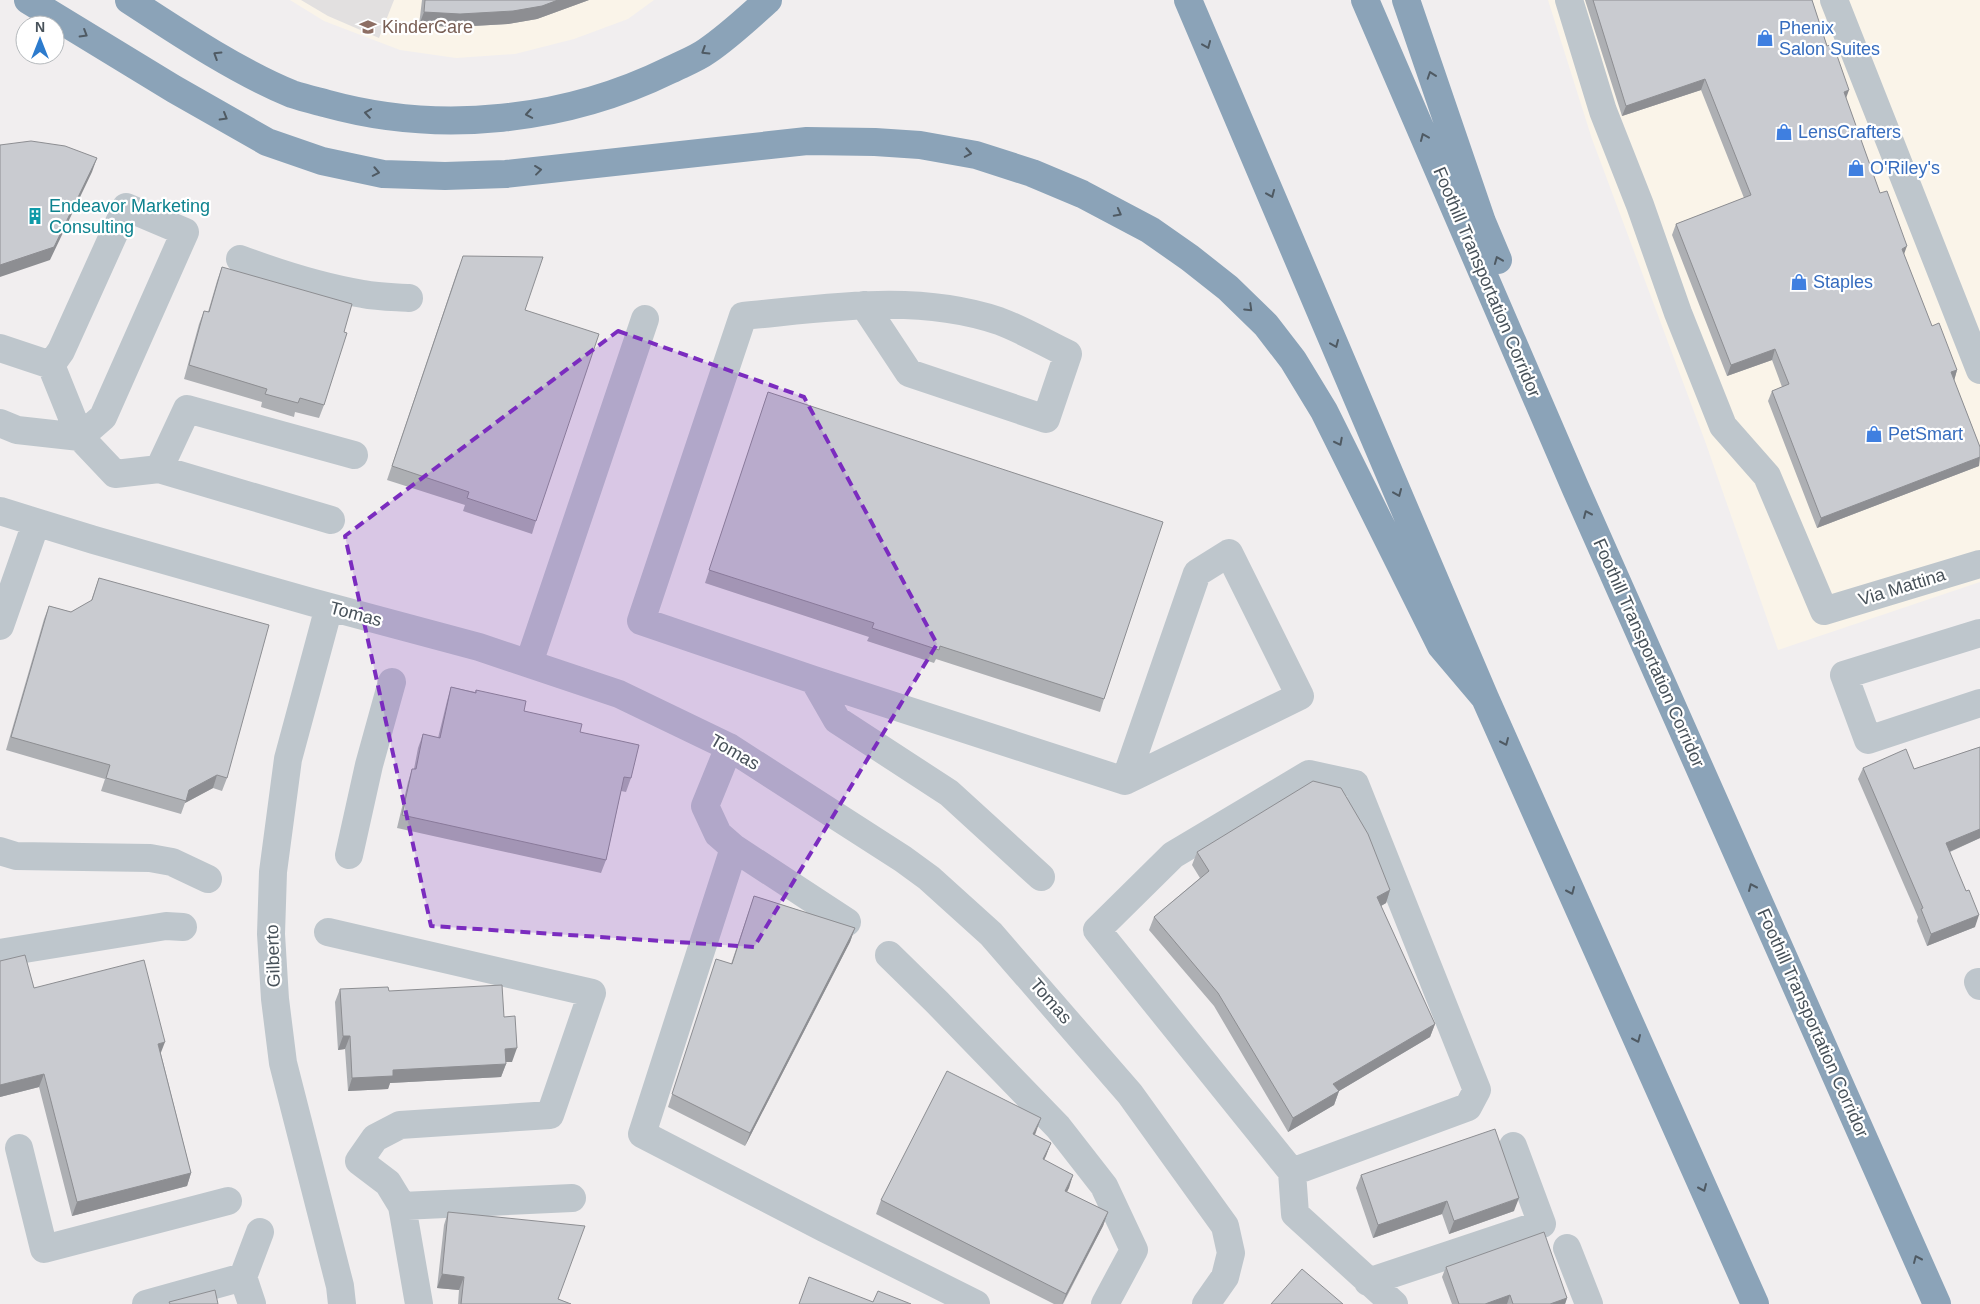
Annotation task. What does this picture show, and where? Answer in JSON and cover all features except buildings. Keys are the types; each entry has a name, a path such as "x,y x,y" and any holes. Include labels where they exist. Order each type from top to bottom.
{"highway":[{"path":"28,0 174,89 267,142 322,160 383,174 445,176 506,174 807,141 875,142 920,145 976,155 1032,173 1082,194 1150,230 1190,258 1228,288 1266,325 1293,360 1324,411 1442,646 1485,698"},
{"path":"128,0 230,63 293,94 349,110 403,118 463,120 514,117 578,106 642,83 706,52 768,0"},
{"path":"1188,0 1485,698 1755,1304"},
{"name":"Foothill Transportation Corridor","path":"1365,0 1575,487 1937,1304"},
{"path":"1406,0 1482,222 1574,448 1575,487"}],"street":[{"name":"Via Mattina","path":"1569,0 1603,111 1640,205 1678,313 1723,426 1767,476 1824,611 1980,564"},
{"path":"1834,0 1980,370"},
{"path":"0,423 17,430 80,437 103,417 185,232 126,207 61,351 51,365"},
{"path":"240,259 280,274 320,285 365,294 409,298"},
{"path":"864,305 909,373 1046,419 1068,354 1000,322 935,306 864,305 743,316 641,621 1125,782 1300,696 1229,553 1197,573 1125,782"},
{"path":"529,663 645,319"},
{"path":"0,348 51,365 80,437 115,474 159,469 331,520"},
{"path":"159,469 187,410 354,455"},
{"name":"Tomas","path":"0,511 329,607 479,647 619,694 729,747 823,806 929,878 991,934 1038,985 1130,1094 1225,1226 1231,1253 1225,1277 1206,1304"},
{"path":"0,626 36,523"},
{"name":"Gilberto","path":"329,607 288,759 273,872 271,934 275,999 283,1063 340,1286 342,1304"},
{"path":"1980,633 1844,675 1868,740 1980,703"},
{"path":"814,680 837,720 949,793 1041,877"},
{"path":"349,855 369,765 392,682"},
{"path":"729,747 705,806 718,834 734,848 847,922"},
{"path":"1292,1172 1468,1107 1477,1090 1355,784 1309,774 1174,854 1097,930 1292,1172 1295,1214 1394,1304"},
{"path":"734,848 642,1134 976,1304"},
{"path":"0,851 16,856 150,858 172,862 208,879"},
{"path":"0,953 166,926 183,927"},
{"path":"328,932 592,993 550,1115 400,1125 375,1138 359,1161 388,1183 402,1206 419,1304"},
{"path":"889,955 1058,1127 1104,1186 1134,1250 1105,1304"},
{"path":"1368,1282 1542,1224 1513,1146"},
{"path":"19,1148 44,1249 228,1201"},
{"path":"402,1206 572,1198"},
{"path":"252,1304 243,1277 260,1232"},
{"path":"1568,1248 1589,1304"},
{"path":"146,1304 243,1277"}],"highlighted area":[{"path":"618,331 804,397 937,644 754,947 431,926 345,536"}],"shaded area":[{"path":"290,0 654,0 628,19 574,39 515,54 456,58 400,50 324,21"},
{"name":"KinderCare","path":"301,0 394,0 379,38 328,16"},
{"path":"1548,0 1980,0 1980,582 1778,650 1705,441 1592,139"}],"place":[{"name":"KinderCare","path":"368,27"},
{"name":"Phenix Salon Suites","path":"1765,38"},
{"name":"LensCrafters","path":"1784,132"},
{"name":"O'Riley's","path":"1856,168"},
{"name":"Endeavor Marketing Consulting","path":"35,216"},
{"name":"Staples","path":"1799,282"},
{"name":"PetSmart","path":"1874,434"}]}
